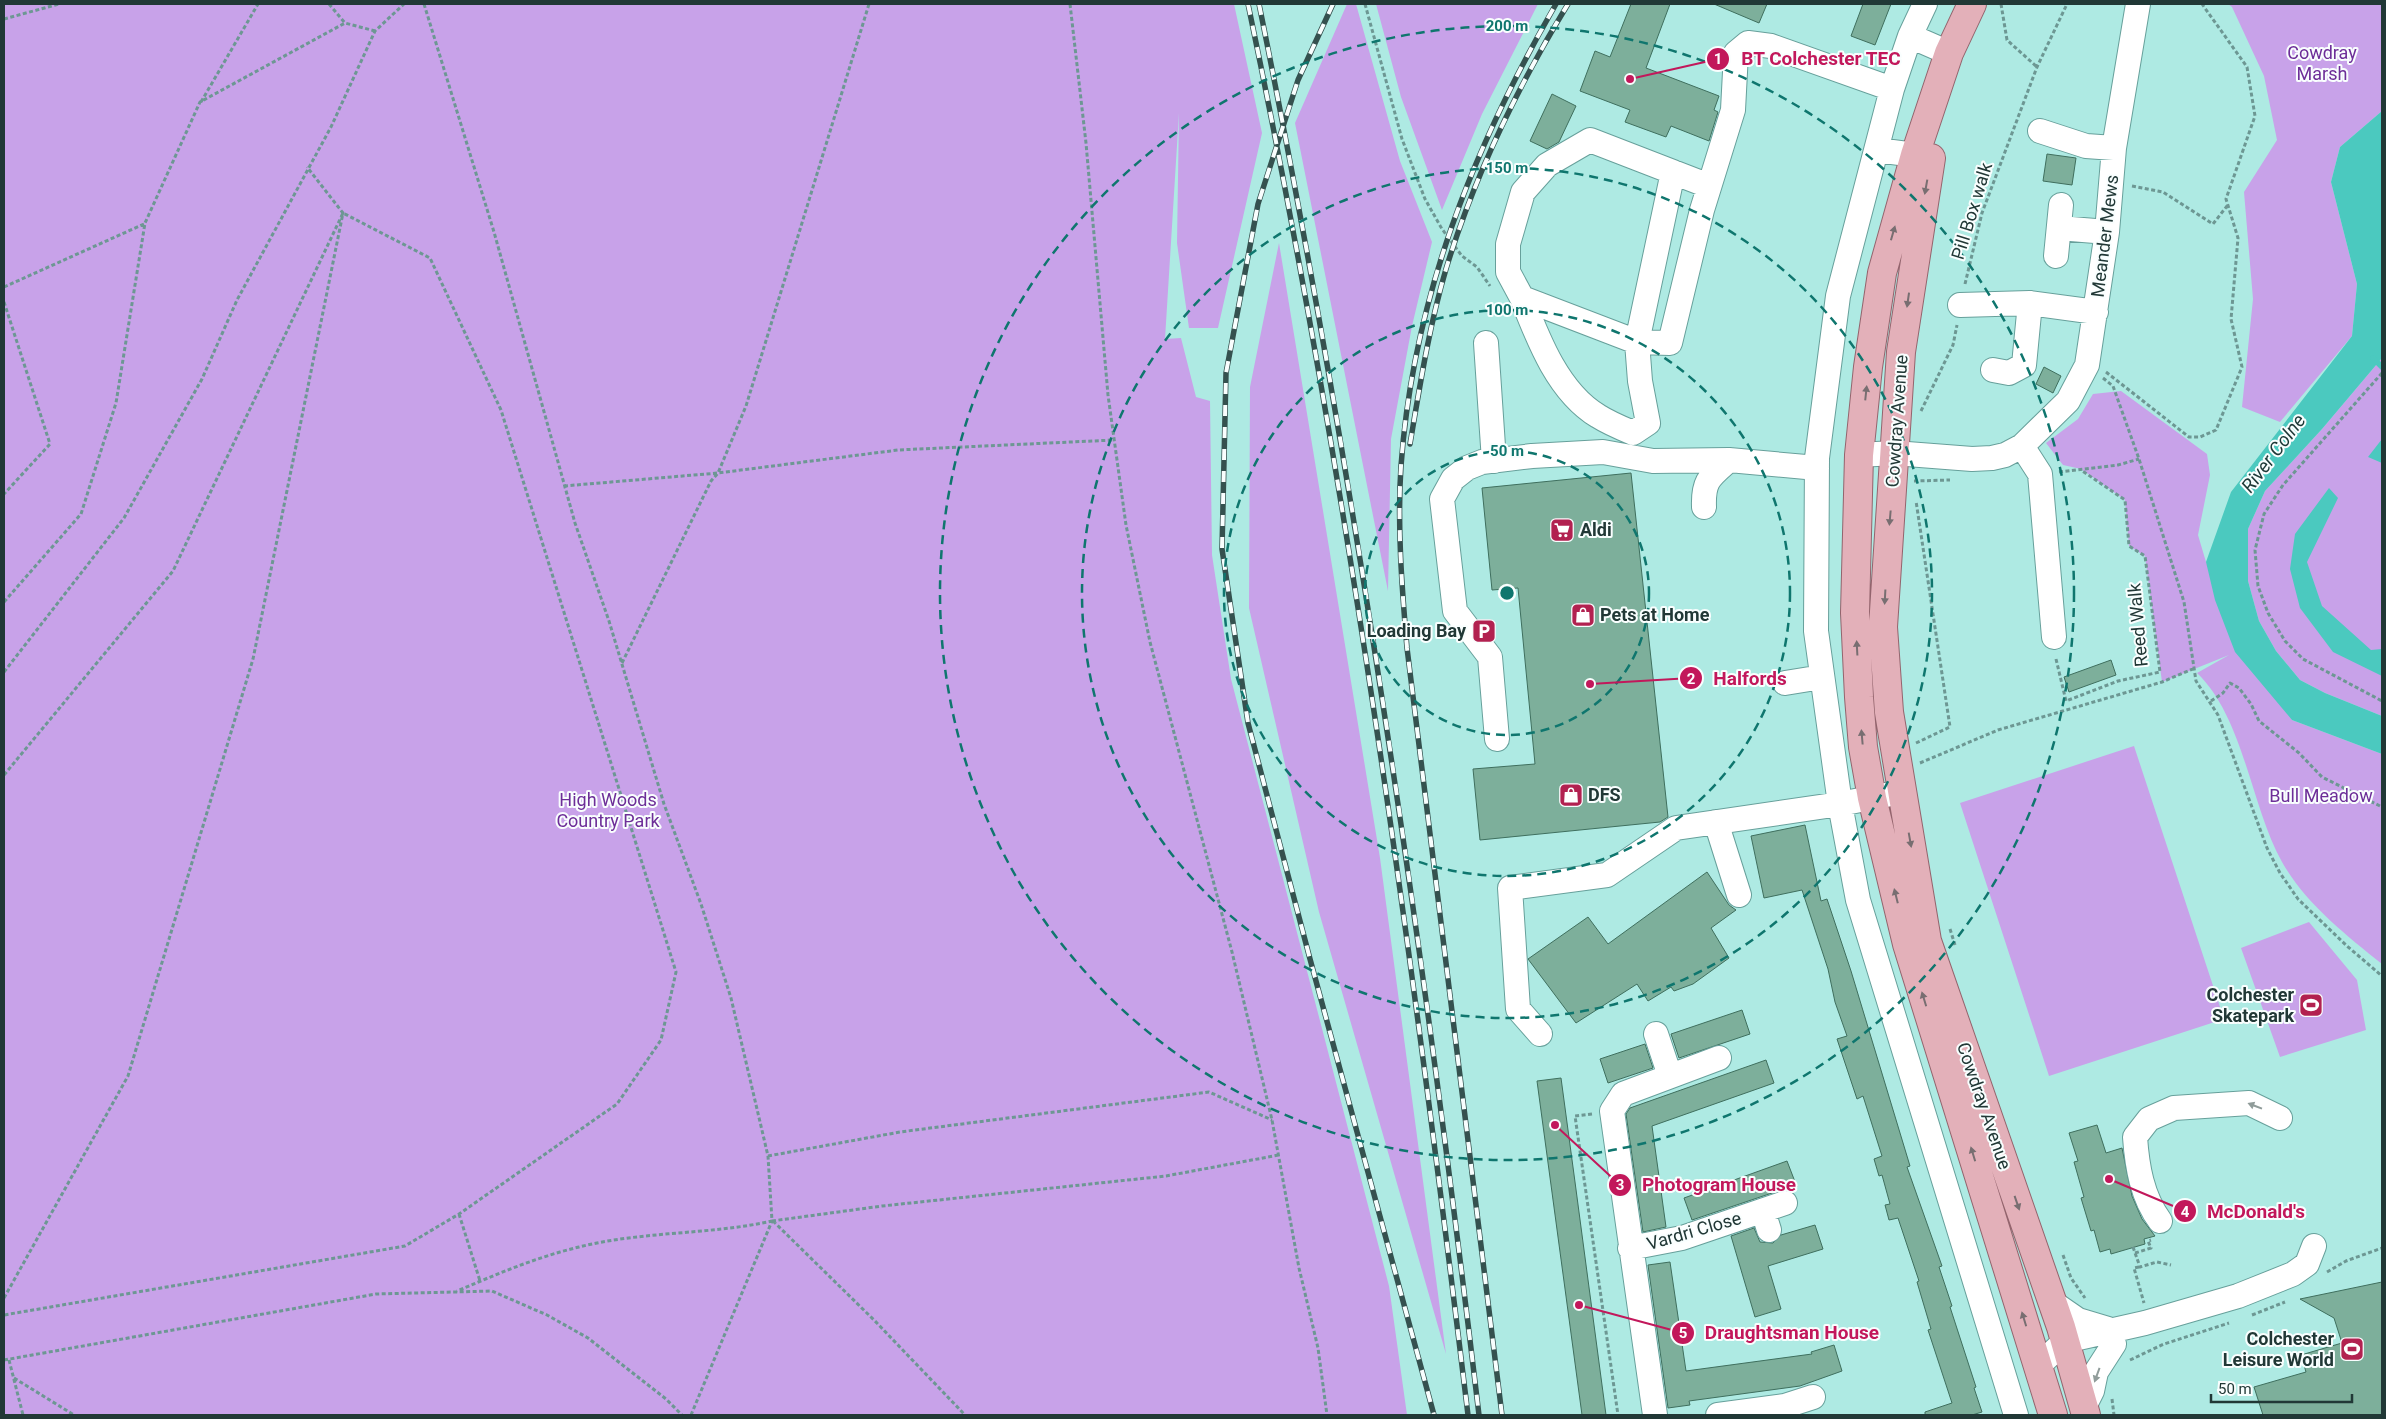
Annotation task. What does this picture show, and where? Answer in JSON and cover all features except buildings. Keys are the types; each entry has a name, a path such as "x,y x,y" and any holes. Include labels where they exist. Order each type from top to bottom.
{"main road":[{"name":"Cowdray Avenue","path":"1972,4 1949,53 1916,155 1882,273 1868,367 1859,455 1855,613 1863,747 1872,798 1907,944 2053,1415"},
{"name":"Cowdray Avenue","path":"1949,53 1918,234 1901,352 1904,453 1883,627 1888,712 1927,940 2052,1302 2085,1411"}],"street":[{"path":"1925,4 1910,36 1892,89 1838,296 1817,468 1816,631 1840,804 1858,900 2016,1415"},
{"name":"Meander Mews","path":"1859,455 1904,453 1972,459 2005,455 2022,446 2068,401 2087,365 2107,232 2114,148 2138,4"},
{"path":"1910,36 1949,53"},
{"path":"1522,298 1638,342 1670,343 1709,186 1733,110 1736,53 1748,43 1772,46 1892,89"},
{"path":"2040,131 2086,146 2114,148"},
{"path":"1673,172 1638,342 1640,381 1648,423 1633,433 1597,416 1572,394 1550,361 1522,298 1508,272 1508,244 1524,192 1547,165 1590,140 1673,172 1709,186"},
{"path":"1877,150 1916,155"},
{"path":"2056,256 2061,205"},
{"path":"2059,228 2107,232"},
{"path":"1992,370 2009,373 2024,365 2030,303"},
{"path":"1960,305 2030,303 2096,312"},
{"path":"1486,343 1494,461"},
{"path":"2022,446 2040,474 2055,648"},
{"path":"1498,739 1490,657 1455,611 1442,498 1453,479 1467,468 1494,461 1532,456 1603,452 1653,461 1729,460 1817,468"},
{"path":"1704,507 1703,490 1709,477 1729,460"},
{"path":"1785,683 1822,677"},
{"path":"1540,1034 1518,1010 1510,888 1607,875 1676,828 1840,804 1901,792"},
{"path":"1716,822 1739,895"},
{"path":"1656,1034 1670,1076"},
{"path":"1655,1415 1612,1111 1623,1094 1719,1058"},
{"path":"2158,1229 2137,1163 2135,1137 2149,1119 2174,1108 2201,1108 2249,1103 2280,1118"},
{"name":"Vardri Close","path":"1630,1248 1766,1220 1785,1203"},
{"path":"2038,1366 2067,1348 2111,1337 2146,1317 2238,1296 2293,1274 2307,1264 2314,1246"},
{"path":"2052,1302 2078,1320 2111,1337"},
{"path":"2085,1411 2096,1372 2111,1337"},
{"path":"1718,1415 1787,1410 1813,1397"}],"path":[{"path":"4,19 59,4"},
{"path":"4,602 81,514 116,403 145,223 200,102 258,4"},
{"path":"329,4 345,22 375,31"},
{"path":"4,672 124,518 202,379 237,300 307,168 331,127 375,31 404,4"},
{"path":"424,4 494,232 564,486 622,663 664,804 701,904 731,998 768,1156 772,1221 691,1415"},
{"path":"622,663 711,481 718,472 746,406 869,4"},
{"path":"1070,4 1086,143 1103,343 1126,525 1150,642 1234,962 1272,1120 1299,1268 1318,1348 1327,1415"},
{"path":"2001,4 2007,40 2038,67"},
{"name":"Pill Box walk","path":"1921,412 1952,345 1982,213 2038,67 2067,4"},
{"path":"2087,365 2110,374 2189,437 2200,437 2216,430 2242,367 2231,319 2238,238 2226,199 2255,116 2247,67 2202,4"},
{"path":"200,102 345,22"},
{"path":"4,1315 405,1246 459,1214 617,1104 660,1040 676,972 501,410 430,258 342,213 307,168"},
{"path":"2112,182 2163,192 2213,224 2227,205"},
{"path":"4,775 173,571 342,213"},
{"path":"4,1298 128,1076 253,659 342,213"},
{"path":"4,287 145,223"},
{"path":"4,302 50,444 4,494"},
{"path":"2087,365 2113,386 2139,459 2184,602 2196,681 2211,701 2242,776 2267,848 2298,899 2347,946 2382,976"},
{"path":"2382,373 2283,485 2264,514 2255,550 2258,586 2268,612 2284,641 2303,659 2382,701"},
{"path":"564,486 718,472 898,450 1114,440"},
{"path":"1904,453 1914,491"},
{"name":"Reed Walk","path":"2055,648 2066,701 2118,681 2160,672 2145,556 2129,546 2125,500 2080,470"},
{"path":"1915,743 1950,727 1916,500"},
{"path":"1916,764 1998,730 2162,682 2195,668"},
{"path":"2211,701 2223,693 2230,683 2239,688 2251,704 2259,721 2299,753 2322,777 2382,807"},
{"path":"1950,928 1955,947"},
{"path":"768,1156 900,1132 1209,1092 1272,1120"},
{"path":"1612,1111 1575,1116 1618,1415"},
{"path":"457,1291 536,1260 580,1246 649,1236 750,1226 772,1221 882,1206 1166,1176 1279,1155"},
{"path":"459,1214 480,1282"},
{"path":"772,1221 874,1320 965,1415"},
{"path":"2135,1253 2151,1248 2148,1241 2158,1229"},
{"path":"2133,1247 2140,1267"},
{"path":"2324,1274 2346,1261 2382,1248"},
{"path":"2061,1251 2071,1278 2089,1304"},
{"path":"2146,1317 2134,1268 2156,1262 2171,1264"},
{"path":"4,1360 368,1295 492,1291 547,1315 588,1338 666,1399 682,1415"},
{"path":"2245,1318 2272,1309 2292,1298"},
{"path":"2126,1364 2132,1358 2164,1344 2236,1320"},
{"path":"9,1360 23,1415"},
{"path":"14,1378 74,1415"},
{"path":"2114,1392 2114,1415"}],"green space":[{"name":"High Woods Country Park","path":"4,4 1234,4 1262,133 1218,328 1189,328 1177,243 1179,113 1165,339 1181,338 1196,397 1210,401 1212,555 1231,679 1389,1286 1407,1415 4,1415"},
{"path":"1347,4 1356,4 1400,161 1432,242 1412,326 1391,439 1388,591 1295,123"},
{"path":"1376,4 1538,4 1482,114 1442,210 1401,97"},
{"name":"Cowdray Marsh","path":"2228,4 2382,4 2382,111 2340,147 2331,182 2357,284 2352,336 2280,422 2242,407 2253,299 2244,192 2277,140 2264,76 2232,7"},
{"path":"1279,243 1380,858 1446,1354 1319,912 1249,608 1250,387"},
{"path":"2382,358 2382,716 2325,693 2300,680 2276,651 2259,621 2248,581 2248,529 2265,491 2322,429"},
{"name":"Bull Meadow","path":"2121,391 2207,454 2210,475 2198,535 2206,562 2292,720 2382,754 2382,964 2340,930 2314,905 2282,862 2271,840 2246,764 2226,714 2213,692 2197,673 2229,655 2162,682 2145,556 2129,546 2125,500 2081,469 2063,465 2046,443 2078,419 2093,394"},
{"path":"2134,746 2224,1019 2049,1076 1960,803"},
{"name":"Colchester Skatepark","path":"2309,922 2357,980 2366,1030 2280,1057 2241,948"}],"water":[{"name":"River Colne","path":"2382,111 2382,358 2322,429 2265,491 2248,529 2248,581 2259,621 2276,651 2300,680 2325,693 2382,716 2382,754 2292,720 2235,652 2215,600 2206,562 2231,492 2352,336 2357,284 2331,182 2340,147"},
{"path":"2382,439 2382,463 2368,457"},
{"path":"2329,488 2338,498 2307,562 2322,606 2371,650 2382,649 2382,676 2333,652 2300,608 2290,569 2295,534"}],"waterway":[{"path":"2373,358 2382,367"}],"railway":[{"path":"1248,4 1316,355 1346,531 1399,884 1468,1415"},
{"path":"1259,4 1326,355 1384,707 1434,1061 1479,1415"},
{"path":"1333,4 1298,80 1258,204 1226,373 1222,549 1248,723 1434,1415"},
{"path":"1502,1415 1407,648 1403,603 1400,489 1408,404 1433,284 1452,226 1498,113 1556,4"},
{"path":"1410,444 1425,356 1446,269 1457,235 1499,133 1532,67 1568,4"}],"place":[{"name":"BT Colchester TEC","path":"1630,79"},
{"name":"Aldi","path":"1562,530"},
{"name":"Pets at Home","path":"1583,615"},
{"name":"Loading Bay","path":"1484,631"},
{"name":"Halfords","path":"1590,684"},
{"name":"DFS","path":"1571,795"},
{"name":"Colchester Skatepark","path":"2311,1005"},
{"name":"Photogram House","path":"1555,1125"},
{"name":"McDonald's","path":"2109,1179"},
{"name":"Draughtsman House","path":"1579,1305"},
{"name":"Colchester Leisure World","path":"2352,1349"}]}
